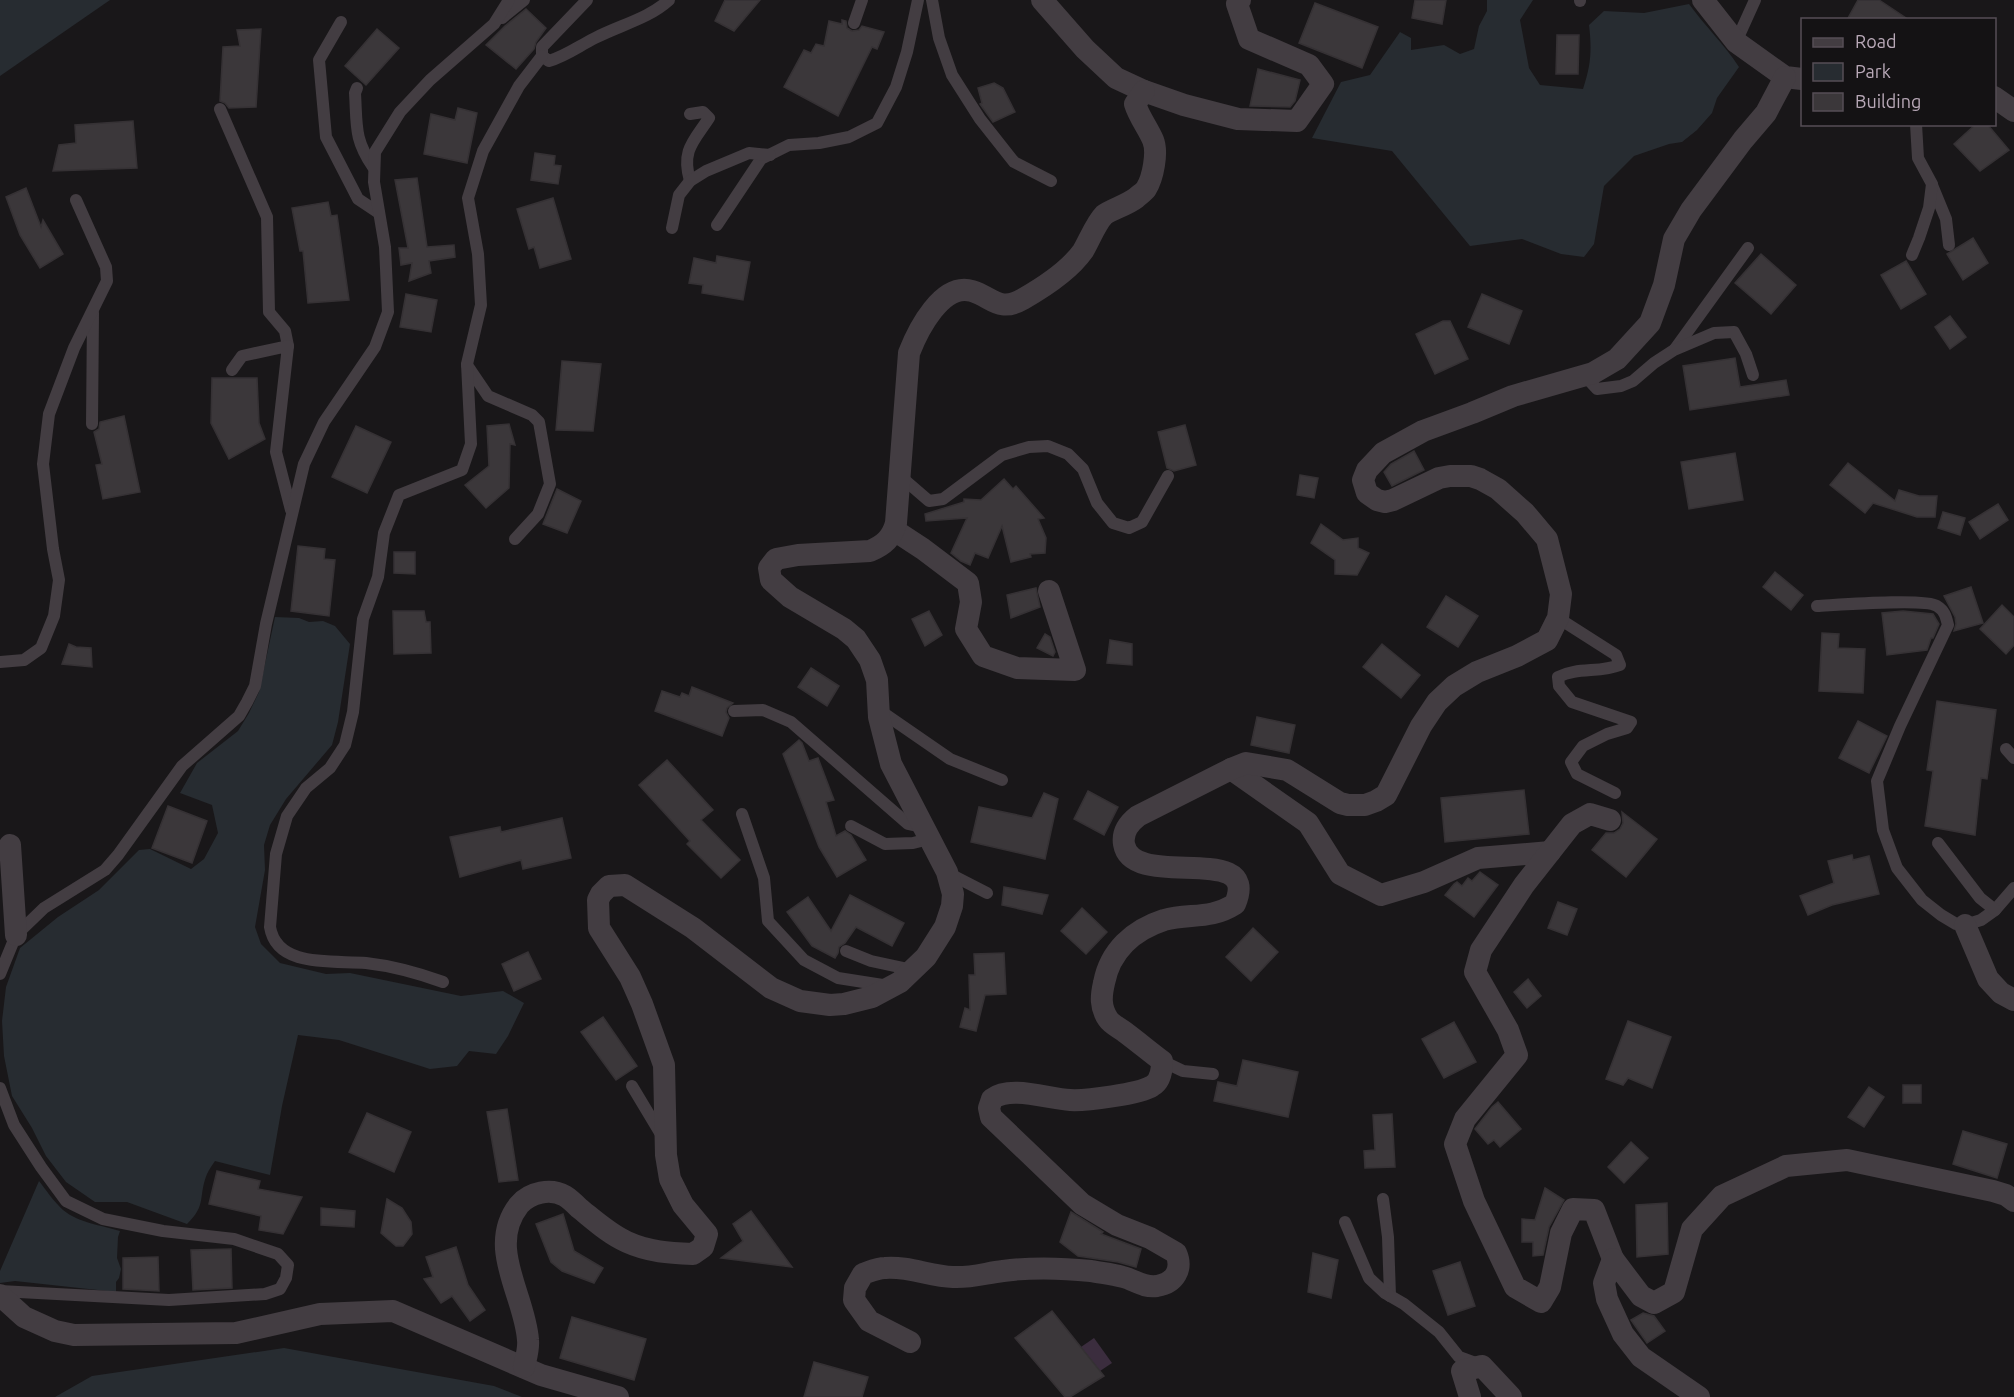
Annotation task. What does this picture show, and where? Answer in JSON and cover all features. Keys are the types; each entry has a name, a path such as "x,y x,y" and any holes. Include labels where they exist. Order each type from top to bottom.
{"street":[{"path":"1042,0 1085,49 1116,78 1184,105 1238,119 1297,121 1323,84 1309,66 1249,39 1237,4 1240,0"},
{"path":"910,1342 869,1321 854,1300 855,1288 862,1274 884,1268 913,1270 952,1277 985,1275 1001,1271 1059,1269 1125,1277 1140,1285 1149,1286 1165,1284 1176,1276 1180,1265 1176,1252 1150,1238 1117,1225 1082,1204 991,1117 990,1103 992,1099 1000,1095 1023,1093 1071,1100 1114,1095 1152,1086 1160,1078 1162,1061 1111,1023 1107,1017 1101,1002 1101,994 1109,964 1133,934 1165,920 1222,912 1235,904 1239,891 1234,878 1223,870 1145,864 1126,851 1124,836 1126,828 1138,816 1246,763 1287,770 1341,803 1357,806 1376,801 1386,795 1428,713 1447,692 1477,672 1547,640 1558,618 1560,594 1547,539 1525,513 1497,489 1471,476 1439,478 1385,502 1366,493 1363,480 1367,470 1383,453 1423,431 1513,396 1593,373 1617,359 1650,323 1664,285 1674,239 1691,210 1743,140 1794,78 1736,42 1703,0"},
{"path":"524,1367 529,1342 524,1312 506,1254 507,1232 515,1211 522,1202 534,1195 549,1192 565,1196 597,1223 624,1241 656,1253 693,1254 703,1247 707,1234 683,1205 675,1191 667,1167 664,1065 630,978 599,928 598,900 604,889 617,884 632,888 693,928 771,988 800,1000 830,1005 872,997 914,970 926,957 950,917 953,894 947,873 891,764 882,735 877,680 865,650 844,629 790,597 771,580 769,568 776,559 798,555 870,551 886,542 894,530 909,352 918,331 942,300 956,291 973,291 999,304 1022,300 1069,267 1083,250 1105,215 1122,207 1146,189 1154,168 1155,142 1137,112 1135,104 1144,91"},
{"path":"1996,98 2014,111"},
{"path":"894,530 968,583 971,602 966,629 983,656 1017,668 1075,670 1049,591"},
{"path":"1231,769 1308,823 1340,874 1381,895 1424,882 1478,858 1550,852"},
{"path":"1610,820 1590,814 1572,824 1510,904 1481,950 1475,972 1508,1030 1517,1055 1465,1119 1455,1144 1474,1202 1515,1287 1541,1302 1550,1287 1561,1233 1573,1209 1594,1210 1613,1259 1641,1296 1654,1303 1674,1292 1692,1229 1722,1196 1786,1166 1847,1161 1993,1191 2006,1195 2014,1201"},
{"path":"10,845 16,935"},
{"path":"1965,925 1988,979 2001,993 2014,1000"},
{"path":"1613,1259 1604,1283 1607,1299 1623,1334 1641,1357 1699,1397"},
{"path":"0,1293 24,1317 55,1331 74,1335 236,1333 320,1314 393,1311 541,1375 618,1397"},
{"path":"1470,1397 1462,1371 1482,1366 1511,1397"}],"lane":[{"path":"494,24 509,0"},
{"path":"0,974 16,935 44,908 105,870 182,766 239,716 255,686 266,624 304,464 324,422 375,347 388,312 385,247 373,167 375,152 400,112 430,80 524,0"},
{"path":"443,982 413,971 366,963 312,961 292,955 276,943 271,937 270,927 276,854 287,816 306,788 330,768 345,745 353,712 363,619 378,577 384,532 399,495 462,470 471,444 467,364 481,305 478,254 468,198 483,151 519,86 542,56 542,47 587,0"},
{"path":"542,56 549,61 560,57 595,38 658,10 669,0"},
{"path":"854,23 862,0"},
{"path":"717,225 761,159 789,145 819,143 849,137 878,123 896,87 907,52 918,0"},
{"path":"932,0 939,38 952,75 980,119 1014,162 1051,181"},
{"path":"1736,42 1755,0"},
{"path":"341,22 320,60 326,137 358,199 379,213"},
{"path":"357,88 355,93 357,133 362,150 373,167"},
{"path":"220,109 267,217 269,312 285,331 288,346 276,452 291,512"},
{"path":"690,114 703,112 709,118 686,156 690,181"},
{"path":"1916,126 1918,158 1932,184 1946,219 1949,245"},
{"path":"672,228 679,195 690,181 749,153 770,155"},
{"path":"1912,255 1929,208 1932,184"},
{"path":"0,662 24,660 41,648 54,616 59,580 43,464 49,414 74,348 107,281 106,267 76,200"},
{"path":"1674,350 1748,248"},
{"path":"92,424 93,309"},
{"path":"1585,376 1597,389 1621,386 1633,381 1674,350 1714,333 1734,332 1746,354 1753,375"},
{"path":"232,370 242,356 288,346"},
{"path":"467,364 488,396 532,415 539,422 550,484 538,514 515,539"},
{"path":"900,476 929,501 944,499 1002,455 1029,447 1048,446 1068,454 1083,469 1097,503 1113,523 1129,528 1142,522 1168,476"},
{"path":"1817,606 1917,602 1935,604 1944,612 1948,625 1900,726 1877,781 1883,830 1897,868 1922,900 1956,924 1965,925 1981,920 1995,910 2014,888"},
{"path":"1558,618 1616,655 1620,665 1609,669 1568,672 1558,677 1559,686 1572,702 1631,722 1627,728 1607,734 1582,746 1571,762 1577,774 1615,794"},
{"path":"734,711 763,710 791,722 908,824 926,833 912,843 885,844 851,826"},
{"path":"878,710 950,759 1002,780"},
{"path":"742,814 764,878 768,921 804,960 838,978 892,986"},
{"path":"1938,843 1980,898 1995,910"},
{"path":"947,873 987,893"},
{"path":"846,951 871,961 914,970"},
{"path":"1162,1061 1184,1071 1213,1074"},
{"path":"632,1086 665,1142"},
{"path":"0,1088 14,1125 66,1201 103,1219 163,1231 234,1239 278,1254 288,1265 286,1278 280,1289 265,1294 169,1300 0,1293"},
{"path":"1383,1199 1388,1237 1390,1296"},
{"path":"1345,1222 1369,1278 1439,1332 1459,1357 1482,1366"}],"green space":[{"path":"0,0 110,0 0,76"},
{"path":"1487,0 1533,0 1520,20 1529,68 1540,85 1583,89 1590,57 1589,25 1604,11 1644,13 1689,4 1739,67 1717,98 1712,113 1697,130 1682,142 1634,156 1604,186 1594,244 1584,257 1561,254 1522,239 1470,246 1392,151 1312,138 1341,82 1370,75 1400,32 1411,38 1411,50 1444,45 1460,54 1474,49 1479,26 1487,11"},
{"path":"275,617 299,618 309,622 323,621 335,626 350,644 338,722 332,745 286,799 270,825 264,845 265,870 255,927 261,944 280,963 326,974 350,973 461,996 503,991 524,1003 508,1036 496,1054 469,1051 457,1066 430,1069 339,1040 298,1035 270,1175 215,1161 204,1182 200,1206 187,1224 127,1202 95,1202 66,1182 46,1156 12,1096 4,1056 2,1021 6,987 20,948 58,917 99,890 139,850 150,849 191,869 204,859 218,833 212,805 180,793 197,763 238,731 249,713 259,692"},
{"path":"39,1181 56,1203 69,1214 83,1221 120,1231 117,1258 121,1269 116,1282 116,1292 15,1281 0,1283 0,1271"},
{"path":"284,1348 494,1386 522,1397 55,1397 92,1376"}],"shaded area":[{"path":"1094,1338 1112,1363 1100,1371 1081,1347"}],"building":[{"path":"725,0 760,0 734,31 715,21"},
{"path":"1415,0 1446,0 1442,24 1412,18"},
{"path":"1858,0 1879,0 1906,18 1848,18"},
{"path":"1315,3 1378,27 1362,68 1299,43"},
{"path":"526,9 546,28 534,49 516,69 486,45"},
{"path":"842,20 846,21 847,28 852,31 859,30 862,26 884,32 877,49 872,47 838,116 784,87 804,50 811,53 816,44 824,46 829,21 842,24"},
{"path":"261,29 256,107 229,108 220,101 223,47 240,46 237,30"},
{"path":"377,29 399,48 366,85 345,66"},
{"path":"1557,35 1579,35 1578,74 1556,74"},
{"path":"1258,69 1300,80 1295,101 1290,107 1250,106"},
{"path":"994,83 1003,88 1015,112 993,122 980,104 982,103 978,88"},
{"path":"458,108 477,113 467,163 424,154 431,114 455,120"},
{"path":"133,121 137,168 53,171 59,145 76,143 75,125"},
{"path":"1974,126 1989,126 2009,150 1980,171 1954,144"},
{"path":"535,153 555,156 554,165 561,166 558,184 531,180"},
{"path":"417,178 427,247 454,245 455,257 429,261 431,273 409,281 412,263 401,265 399,248 408,248 395,180"},
{"path":"26,188 41,227 43,220 63,254 40,268 20,235 6,197"},
{"path":"553,198 571,259 540,268 534,247 529,249 517,209"},
{"path":"328,202 331,216 337,215 349,300 308,303 303,251 300,251 292,208"},
{"path":"1973,238 1988,263 1963,280 1947,254"},
{"path":"1761,254 1796,285 1771,314 1735,283"},
{"path":"717,256 750,262 743,300 702,293 703,285 689,283 694,258 716,263"},
{"path":"1906,261 1926,294 1901,309 1881,275"},
{"path":"406,294 437,300 431,332 400,327"},
{"path":"1482,294 1522,311 1509,344 1468,327"},
{"path":"1950,316 1966,337 1950,349 1935,327"},
{"path":"1443,321 1450,321 1468,359 1435,374 1416,334"},
{"path":"1735,358 1740,387 1786,380 1789,395 1690,410 1683,366"},
{"path":"562,361 601,364 593,431 556,430"},
{"path":"212,378 257,378 259,423 265,439 229,459 211,423"},
{"path":"124,416 140,492 103,499 96,465 102,464 94,432 99,429 100,422"},
{"path":"509,424 515,445 510,444 509,488 486,508 465,485 489,466 487,426"},
{"path":"1185,425 1196,465 1174,471 1167,468 1158,432"},
{"path":"356,426 391,442 367,493 332,477"},
{"path":"1414,451 1424,470 1392,486 1384,472 1391,464"},
{"path":"1735,453 1743,500 1689,509 1681,462"},
{"path":"1848,463 1895,501 1899,490 1919,496 1937,496 1935,517 1917,517 1873,503 1865,513 1830,485"},
{"path":"1300,475 1318,478 1314,498 1297,495"},
{"path":"1004,479 1013,489 1016,486 1044,518 1038,519 1046,538 1045,553 1030,554 1031,557 1011,562 1002,526 988,558 975,553 970,565 961,561 951,553 967,518 926,521 925,514 964,502 964,499 981,500"},
{"path":"557,489 581,501 567,533 543,524"},
{"path":"1998,504 2008,520 1980,539 1969,522"},
{"path":"1943,512 1965,518 1960,535 1938,528"},
{"path":"1321,524 1343,540 1358,538 1358,548 1369,553 1357,575 1335,574 1335,560 1311,543"},
{"path":"298,546 325,549 324,559 335,560 329,616 291,611"},
{"path":"394,552 415,552 415,574 394,573"},
{"path":"1775,572 1803,595 1791,610 1763,587"},
{"path":"1971,587 1983,623 1954,631 1955,617 1944,596"},
{"path":"1036,588 1040,607 1011,618 1007,595"},
{"path":"1446,596 1478,616 1458,647 1427,627"},
{"path":"2002,605 2014,617 2014,645 2006,654 1980,629"},
{"path":"393,611 424,611 426,622 430,622 431,653 394,654"},
{"path":"929,611 942,635 925,646 912,619"},
{"path":"1903,611 1933,614 1939,624 1927,650 1887,655 1882,613"},
{"path":"1822,633 1839,634 1838,648 1865,649 1863,693 1819,691"},
{"path":"1045,634 1050,637 1055,652 1053,656 1037,648"},
{"path":"1110,640 1132,644 1132,665 1107,663"},
{"path":"69,644 91,648 92,667 62,664"},
{"path":"1382,644 1420,675 1401,698 1363,667"},
{"path":"811,668 839,686 827,706 798,687"},
{"path":"692,687 733,703 727,708 729,718 722,736 655,711 662,691 680,697 682,693 689,696"},
{"path":"1937,701 1996,710 1987,779 1981,778 1975,835 1925,826 1933,771 1927,770"},
{"path":"1257,717 1295,725 1289,753 1251,745"},
{"path":"1858,721 1887,736 1869,773 1839,758"},
{"path":"799,740 809,761 818,758 834,800 826,802 836,836 845,831 851,835 866,860 837,877 819,847 783,754"},
{"path":"667,760 713,810 701,820 740,860 721,878 687,844 690,841 639,785"},
{"path":"1524,790 1529,834 1445,842 1441,798"},
{"path":"1088,791 1118,807 1104,835 1074,819"},
{"path":"1044,793 1058,799 1045,859 971,842 979,807 1032,818"},
{"path":"168,806 207,821 192,863 152,848"},
{"path":"1622,812 1657,839 1626,877 1592,850 1606,833 1614,833 1620,829 1623,823"},
{"path":"562,818 571,858 523,869 521,860 460,877 450,837 500,827 501,832"},
{"path":"1852,855 1853,860 1869,856 1879,894 1832,905 1808,915 1800,896 1834,883 1828,861"},
{"path":"1480,872 1498,885 1474,917 1445,895 1457,882 1462,886 1468,878 1472,881"},
{"path":"1004,887 1048,895 1042,914 1002,905"},
{"path":"850,895 904,923 892,946 856,927 845,943 839,947 835,958 812,946 787,912 808,897 831,931"},
{"path":"1558,902 1577,909 1567,935 1548,928"},
{"path":"1082,908 1107,932 1086,954 1061,931"},
{"path":"1253,928 1278,952 1251,981 1226,957"},
{"path":"528,952 541,979 514,991 502,964"},
{"path":"1004,953 1006,994 985,995 976,1031 960,1027 965,1008 970,1010 969,975 975,975 974,954"},
{"path":"1528,979 1541,996 1527,1008 1514,992"},
{"path":"603,1017 637,1066 616,1080 581,1032"},
{"path":"1628,1021 1671,1037 1652,1088 1628,1078 1623,1085 1606,1079"},
{"path":"1454,1022 1476,1062 1444,1078 1422,1039"},
{"path":"1243,1060 1298,1072 1288,1117 1214,1101 1218,1082 1237,1086"},
{"path":"1903,1085 1921,1085 1921,1103 1903,1103"},
{"path":"1869,1087 1884,1097 1864,1127 1848,1117"},
{"path":"1498,1102 1521,1129 1500,1147 1494,1140 1488,1144 1475,1129"},
{"path":"507,1109 518,1180 499,1182 487,1112"},
{"path":"367,1113 411,1132 394,1172 349,1152"},
{"path":"1392,1114 1395,1167 1365,1168 1364,1151 1375,1150 1373,1115"},
{"path":"1963,1131 2007,1144 1997,1178 1953,1164"},
{"path":"1631,1142 1648,1158 1624,1183 1608,1167"},
{"path":"217,1171 260,1181 258,1189 302,1197 283,1234 259,1230 261,1216 209,1204"},
{"path":"1545,1188 1564,1200 1549,1227 1543,1255 1533,1256 1533,1242 1522,1242 1522,1219 1535,1220"},
{"path":"387,1199 402,1208 411,1222 412,1234 403,1246 396,1246 381,1233"},
{"path":"1667,1203 1668,1254 1637,1257 1636,1205"},
{"path":"321,1208 355,1211 354,1227 321,1225"},
{"path":"751,1211 792,1267 721,1258 743,1241 733,1224"},
{"path":"1071,1212 1103,1232 1101,1234 1141,1249 1136,1267 1078,1256 1060,1242"},
{"path":"563,1214 574,1251 603,1268 594,1283 562,1271 551,1262 536,1224"},
{"path":"456,1247 468,1285 485,1310 470,1321 452,1296 441,1303 424,1279 433,1277 426,1257"},
{"path":"231,1249 232,1288 193,1290 191,1250"},
{"path":"1313,1253 1338,1260 1331,1298 1308,1292"},
{"path":"158,1257 159,1291 123,1289 123,1258"},
{"path":"1460,1262 1475,1306 1448,1315 1433,1271"},
{"path":"1052,1311 1104,1376 1070,1397 1065,1397 1015,1338"},
{"path":"1643,1313 1654,1316 1665,1331 1647,1343 1631,1320"},
{"path":"572,1317 646,1339 634,1380 560,1358"},
{"path":"814,1362 868,1377 862,1397 804,1397"}]}
